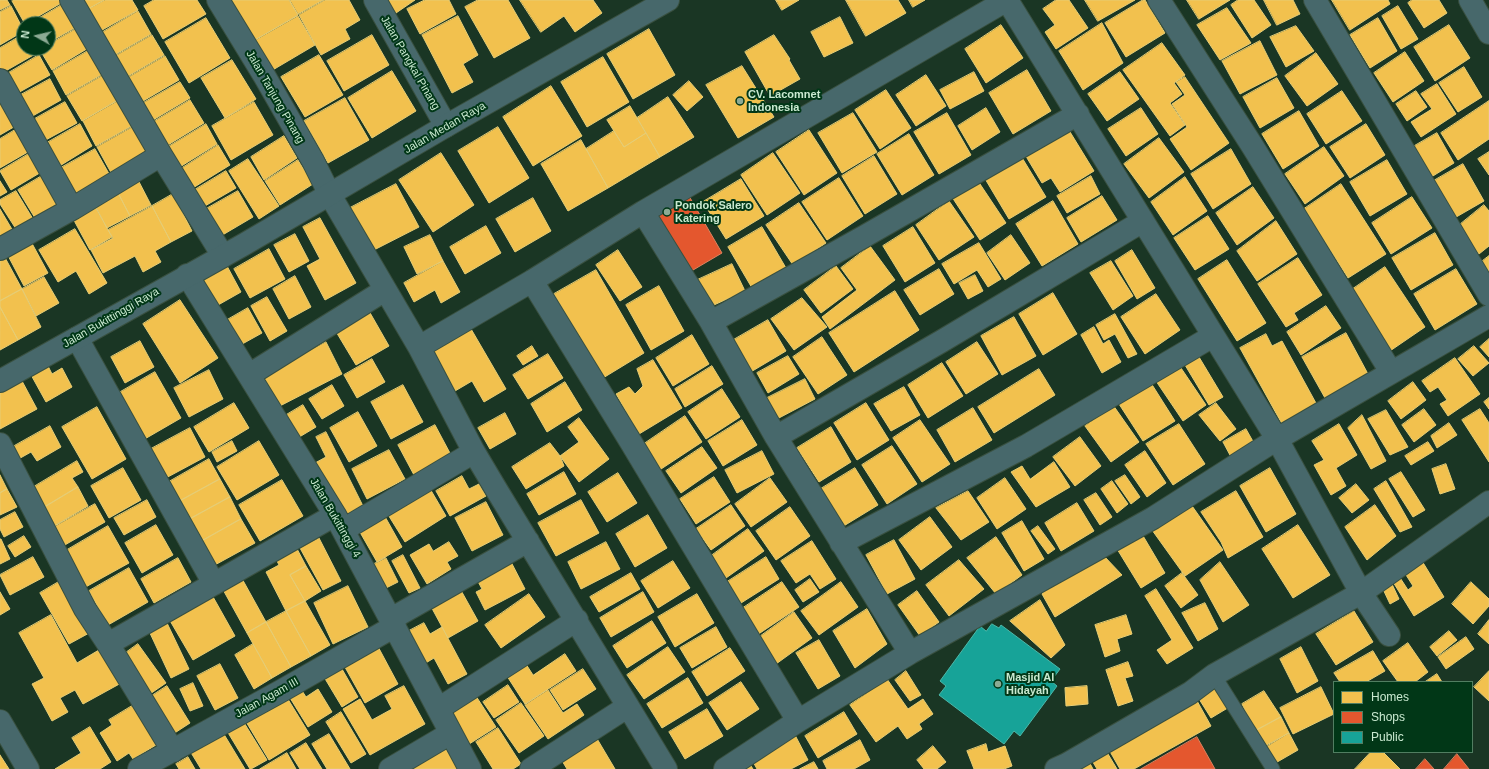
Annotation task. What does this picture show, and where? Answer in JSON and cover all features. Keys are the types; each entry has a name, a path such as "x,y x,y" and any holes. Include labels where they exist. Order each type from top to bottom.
{"street":[{"path":"71,0 161,155 223,256"},
{"name":"Jalan Tanjung Pinang","path":"218,0 265,77 313,161 330,195 419,347 474,452 627,707 666,769"},
{"name":"Jalan Pangkal Pinang","path":"375,0 446,126"},
{"name":"Jalan Medan Raya","path":"223,256 446,126 668,0"},
{"path":"419,347 532,281 643,212 1007,0 1277,439 1361,593 1389,634"},
{"path":"1159,0 1392,372"},
{"path":"1315,0 1489,295"},
{"path":"1470,0 1489,33"},
{"path":"0,80 72,209"},
{"path":"711,322 1078,114"},
{"path":"0,249 72,209 161,155"},
{"path":"643,212 711,322 776,437 910,653"},
{"path":"776,437 942,341 1143,221"},
{"name":"Jalan Bukittinggi Raya","path":"0,381 223,256"},
{"name":"Jalan Bukittinggi 4","path":"187,275 339,522 470,769"},
{"path":"532,281 620,424 798,721"},
{"path":"249,375 385,290"},
{"path":"725,769 798,721 910,653 1153,518 1277,439 1489,316"},
{"path":"841,543 1026,446 1214,336"},
{"path":"77,338 214,584"},
{"path":"0,444 85,609 173,751"},
{"path":"108,644 214,584 339,522 474,452"},
{"path":"1056,769 1190,693 1214,675 1361,593 1489,502"},
{"name":"Jalan Agam III","path":"139,769 173,751 528,541"},
{"path":"438,709 576,620"},
{"path":"532,769 627,707"},
{"path":"0,721 28,769"},
{"path":"390,769 451,733"}],"lane":[{"path":"1214,675 1273,769"}],"building: Homes":[{"path":"0,0 7,0 10,5 0,10"},
{"path":"62,0 63,2 39,16 20,16 12,1"},
{"path":"76,0 104,0 83,12"},
{"path":"105,0 132,0 138,10 95,34 83,12"},
{"path":"154,0 197,0 206,14 163,39 144,6"},
{"path":"289,0 298,15 253,41 230,1"},
{"path":"290,0 323,0 298,14"},
{"path":"325,0 349,0 360,20 345,29 350,39 321,55 299,15"},
{"path":"387,0 415,0 396,13"},
{"path":"425,0 449,0 456,14 420,34 407,9"},
{"path":"478,0 508,0 530,38 494,58 465,7"},
{"path":"520,0 593,0 602,13 575,32 564,16 541,32"},
{"path":"776,0 799,0 782,10"},
{"path":"846,0 898,0 906,13 866,36"},
{"path":"909,0 925,0 913,7"},
{"path":"1056,0 1069,0 1088,28 1056,49 1045,32 1055,25 1043,9"},
{"path":"1085,0 1135,0 1098,21"},
{"path":"1145,0 1165,33 1126,57 1105,23"},
{"path":"1187,0 1230,0 1199,19"},
{"path":"1238,0 1254,0 1271,25 1252,38 1231,5"},
{"path":"1264,0 1293,0 1300,14 1277,25"},
{"path":"1332,0 1388,0 1390,4 1350,30"},
{"path":"1412,0 1439,0 1447,13 1424,28 1408,3"},
{"path":"65,3 78,26 56,38 56,16 43,16"},
{"path":"11,6 16,16 16,36 0,45 0,12"},
{"path":"1398,6 1418,39 1401,49 1382,16"},
{"path":"1227,8 1251,43 1220,60 1197,25"},
{"path":"138,11 151,34 111,57 98,35"},
{"path":"298,16 315,45 271,71 254,41"},
{"path":"458,16 478,55 463,64 473,82 452,93 422,35"},
{"path":"840,17 853,43 824,57 811,32"},
{"path":"206,18 230,58 189,83 165,42"},
{"path":"1378,18 1397,51 1370,68 1350,35"},
{"path":"1102,23 1123,63 1083,90 1059,51"},
{"path":"1001,25 1023,58 986,83 965,49"},
{"path":"1449,25 1470,58 1435,81 1414,47"},
{"path":"1296,26 1314,51 1286,67 1270,37"},
{"path":"79,27 90,47 52,70 44,56 56,56 56,40"},
{"path":"649,29 675,75 633,99 607,54"},
{"path":"152,35 164,55 123,79 112,58"},
{"path":"372,35 389,65 344,91 327,61"},
{"path":"774,35 790,59 789,60 800,79 770,96 745,52"},
{"path":"16,39 16,56 32,56 2,73 0,70 0,48"},
{"path":"1260,41 1277,75 1240,94 1222,61"},
{"path":"1162,43 1185,75 1174,83 1182,94 1170,103 1185,125 1170,136 1123,70"},
{"path":"93,48 106,72 66,95 53,71"},
{"path":"1405,52 1424,81 1393,102 1374,73"},
{"path":"1316,53 1338,84 1307,106 1285,76"},
{"path":"319,55 343,95 305,117 281,77"},
{"path":"40,56 50,75 16,94 5,75"},
{"path":"165,56 179,80 138,104 124,80"},
{"path":"603,57 629,102 587,127 561,82"},
{"path":"232,60 256,99 225,118 201,78"},
{"name":"CV. Lacomnet Indonesia","path":"742,66 774,117 738,138 706,85"},
{"path":"1464,67 1482,97 1458,112 1439,83"},
{"path":"1027,70 1051,111 1013,134 989,93"},
{"path":"392,71 416,111 372,138 348,98"},
{"path":"974,72 984,91 950,109 940,90"},
{"path":"1120,72 1139,99 1107,121 1088,94"},
{"path":"107,73 121,98 82,121 67,96"},
{"path":"926,75 946,106 916,126 896,95"},
{"path":"1185,77 1229,143 1191,170 1170,139 1187,127 1172,104 1185,95 1176,82"},
{"path":"1277,78 1294,108 1260,128 1243,97"},
{"path":"50,79 61,100 29,118 17,97"},
{"path":"689,81 703,97 687,111 673,95"},
{"path":"180,82 190,98 148,123 138,106"},
{"path":"1437,84 1456,114 1421,137 1411,122 1432,109 1421,94"},
{"path":"551,86 582,136 533,166 503,117"},
{"path":"886,90 911,128 880,149 855,110"},
{"path":"1342,91 1362,121 1326,144 1307,114"},
{"path":"1416,91 1427,107 1407,121 1396,104"},
{"path":"668,97 694,137 660,157 637,118"},
{"path":"345,98 369,140 328,163 304,121"},
{"path":"121,99 135,124 96,146 83,121"},
{"path":"190,100 204,123 163,148 148,125"},
{"path":"0,101 19,124 0,135"},
{"path":"1489,101 1489,139 1458,160 1441,133"},
{"path":"65,102 77,123 42,142 31,121"},
{"path":"254,102 273,135 231,160 212,126"},
{"path":"630,106 646,133 624,147 607,120"},
{"path":"986,108 1000,132 972,150 958,126"},
{"path":"1141,108 1158,134 1126,156 1108,129"},
{"path":"1299,111 1319,146 1283,169 1262,134"},
{"path":"853,113 877,152 842,173 818,133"},
{"path":"947,113 971,155 939,174 914,132"},
{"path":"80,124 92,146 58,167 45,144"},
{"path":"206,124 217,144 175,170 163,150"},
{"path":"1366,124 1385,155 1350,178 1330,147"},
{"path":"136,125 153,156 114,178 97,147"},
{"path":"20,127 33,149 0,168 0,139"},
{"path":"498,127 529,178 489,203 458,151"},
{"path":"1067,127 1094,171 1060,192 1051,178 1042,183 1024,153"},
{"path":"809,130 837,173 804,195 776,152"},
{"path":"614,131 624,147 646,133 660,157 608,188 586,149"},
{"path":"1437,133 1454,163 1428,179 1411,148"},
{"path":"909,134 934,175 902,195 877,154"},
{"path":"284,136 297,158 264,180 251,157"},
{"path":"1159,138 1184,172 1149,198 1124,164"},
{"path":"581,140 608,188 568,211 541,164"},
{"path":"218,145 230,165 188,191 176,172"},
{"path":"1324,147 1344,176 1305,204 1285,174"},
{"path":"95,149 112,179 74,201 57,170"},
{"path":"1231,149 1251,184 1213,209 1191,174"},
{"path":"32,152 43,171 11,190 0,171"},
{"path":"1489,152 1489,175 1478,159"},
{"path":"441,153 474,205 433,232 399,180"},
{"path":"773,153 800,193 767,215 741,175"},
{"path":"874,156 897,194 865,214 842,176"},
{"path":"1021,156 1046,197 1009,219 984,177"},
{"path":"248,159 279,206 259,219 229,171"},
{"path":"298,160 313,184 280,205 265,181"},
{"path":"1387,160 1407,194 1370,216 1350,182"},
{"path":"1463,164 1484,201 1451,220 1430,183"},
{"path":"226,171 236,188 198,210 188,194"},
{"path":"47,173 67,206 38,223 18,190"},
{"path":"136,176 151,205 130,216 115,187"},
{"path":"1091,176 1100,194 1067,213 1057,196"},
{"path":"1185,177 1207,211 1173,235 1151,202"},
{"path":"839,178 863,216 827,240 802,202"},
{"path":"741,179 764,216 726,239 703,202"},
{"path":"0,181 7,192 0,196"},
{"path":"978,181 1006,223 980,240 952,197"},
{"path":"396,184 419,227 370,252 348,209"},
{"path":"1341,184 1386,254 1348,278 1304,209"},
{"path":"115,187 130,216 107,228 92,200"},
{"path":"1253,187 1274,218 1237,245 1216,213"},
{"path":"16,191 33,219 16,229 0,204 0,200"},
{"path":"238,191 253,217 214,240 199,213"},
{"path":"173,194 192,231 171,242 152,206"},
{"path":"1102,196 1117,220 1081,242 1067,218"},
{"path":"1412,197 1432,228 1391,254 1372,223"},
{"path":"533,198 551,231 515,252 496,219"},
{"path":"92,201 112,237 90,250 70,213"},
{"path":"949,201 974,237 939,260 916,225"},
{"path":"1053,201 1078,244 1042,266 1016,224"},
{"path":"799,203 826,243 793,265 766,225"},
{"path":"1484,205 1489,211 1489,246 1479,254 1457,227"},
{"path":"152,206 171,242 155,251 161,262 143,272 135,256 103,273 91,250 113,238 108,230"},
{"path":"0,209 13,231 0,239"},
{"path":"1208,216 1229,249 1195,270 1174,238"},
{"path":"320,218 356,283 325,300 307,266 320,259 303,227"},
{"path":"1276,221 1297,254 1257,281 1237,251"},
{"path":"486,226 501,253 465,274 450,247"},
{"path":"762,227 786,268 752,288 728,247"},
{"path":"913,227 935,263 905,282 883,246"},
{"path":"75,229 107,283 89,294 76,271 58,282 39,250"},
{"path":"1435,233 1453,265 1411,290 1392,258"},
{"path":"295,234 309,261 289,272 274,245"},
{"path":"430,235 443,261 417,274 404,247"},
{"path":"1011,235 1030,263 1005,280 987,253"},
{"path":"28,236 48,273 24,286 4,248"},
{"path":"979,243 1001,279 988,287 977,270 954,284 942,264"},
{"path":"870,246 895,280 830,329 822,317 857,290 841,268"},
{"path":"269,249 285,279 250,298 234,269"},
{"path":"618,250 642,287 620,301 596,265"},
{"path":"1132,250 1155,288 1137,299 1115,261"},
{"path":"2,252 22,289 0,301 0,253"},
{"path":"1489,256 1489,283 1476,266"},
{"path":"1298,258 1322,295 1294,313 1298,320 1286,327 1258,284"},
{"path":"1227,260 1266,323 1237,341 1198,279"},
{"path":"443,261 460,292 441,303 435,290 414,302 404,283"},
{"path":"1111,261 1133,296 1113,310 1090,273"},
{"path":"732,264 745,291 705,309 693,282"},
{"path":"227,266 241,292 211,309 196,283"},
{"path":"836,266 853,289 821,313 804,290"},
{"path":"1385,267 1425,327 1387,353 1347,293"},
{"path":"939,269 954,294 920,315 904,290"},
{"path":"1456,269 1477,304 1435,330 1414,294"},
{"path":"596,270 644,353 603,378 554,294"},
{"path":"975,275 983,291 968,299 959,283"},
{"path":"295,276 311,307 289,319 273,289"},
{"path":"44,277 59,303 36,316 22,289"},
{"path":"659,286 684,331 651,350 626,305"},
{"path":"22,289 41,327 18,340 0,307 0,301"},
{"path":"895,291 919,330 854,372 829,333"},
{"path":"1053,293 1077,334 1043,355 1019,314"},
{"path":"1156,294 1180,330 1145,354 1121,317"},
{"path":"267,297 287,331 270,341 251,306"},
{"path":"802,298 827,327 794,350 771,319"},
{"path":"180,300 218,358 180,383 143,324"},
{"path":"1326,306 1341,328 1301,355 1287,332"},
{"path":"0,307 18,340 0,350"},
{"path":"248,308 262,333 235,348 222,323"},
{"path":"369,311 389,346 356,365 335,330"},
{"path":"1115,314 1137,354 1128,358 1115,334 1104,340 1096,325"},
{"path":"1014,317 1036,356 1002,375 981,336"},
{"path":"768,320 786,351 749,373 730,342"},
{"path":"467,322 506,389 484,402 472,381 455,391 428,345"},
{"path":"1094,327 1103,344 1109,340 1121,362 1102,373 1081,335"},
{"path":"1346,333 1368,374 1325,398 1302,357"},
{"path":"1266,334 1272,346 1282,341 1317,405 1282,424 1240,348"},
{"path":"692,335 709,364 673,386 656,358"},
{"path":"822,337 847,375 818,394 793,357"},
{"path":"1489,339 1489,357 1480,347"},
{"path":"140,341 154,367 125,383 111,357"},
{"path":"326,342 342,374 274,409 258,377"},
{"path":"977,342 998,374 966,394 946,362"},
{"path":"532,346 538,356 523,365 517,356"},
{"path":"1474,346 1489,363 1473,376 1458,359"},
{"path":"548,354 563,378 528,399 513,375"},
{"path":"788,356 799,374 768,393 757,373"},
{"path":"1199,357 1223,397 1209,405 1185,365"},
{"path":"1455,358 1480,394 1448,416 1440,404 1447,400 1438,387 1430,392 1422,381"},
{"path":"372,359 385,382 357,398 344,375"},
{"path":"653,360 682,408 639,434 616,394 629,387 635,394 643,386 637,369"},
{"path":"942,363 963,396 928,418 908,385"},
{"path":"47,364 52,374 62,368 72,387 46,402 30,373"},
{"path":"1179,365 1206,405 1183,421 1156,381"},
{"path":"712,366 723,384 685,407 675,389"},
{"path":"1039,369 1055,395 994,433 978,407"},
{"path":"209,370 223,399 189,417 174,388"},
{"path":"155,372 181,418 143,440 117,394"},
{"path":"805,379 815,399 777,419 765,399"},
{"path":"22,381 37,409 0,429 0,393"},
{"path":"565,382 582,410 547,432 531,404"},
{"path":"1413,382 1426,400 1401,419 1388,401"},
{"path":"1151,383 1175,421 1143,441 1119,404"},
{"path":"332,385 344,406 322,419 309,399"},
{"path":"403,385 423,422 391,439 371,402"},
{"path":"904,387 920,415 891,431 874,404"},
{"path":"722,389 740,417 706,439 688,412"},
{"path":"1489,398 1489,409 1484,402"},
{"path":"234,403 249,428 209,452 194,427"},
{"path":"866,403 889,440 857,460 834,423"},
{"path":"1216,403 1236,429 1220,441 1199,415"},
{"path":"303,405 316,427 296,439 283,417"},
{"path":"1113,405 1139,442 1111,462 1085,426"},
{"path":"97,407 126,459 92,479 62,427"},
{"path":"973,408 992,440 955,462 937,430"},
{"path":"1424,409 1436,425 1414,442 1402,425"},
{"path":"1480,409 1489,423 1489,462 1462,420"},
{"path":"1386,410 1408,447 1390,455 1368,419"},
{"path":"358,412 377,446 349,462 330,428"},
{"path":"505,413 516,434 490,449 478,428"},
{"path":"1362,415 1386,461 1371,469 1348,428"},
{"path":"685,416 702,442 658,471 641,446"},
{"path":"579,418 609,459 579,482 560,456 579,442 568,427"},
{"path":"742,420 757,445 723,466 708,441"},
{"path":"920,420 950,464 922,482 893,438"},
{"path":"1449,423 1457,435 1437,448 1431,436"},
{"path":"1179,424 1205,464 1173,485 1146,444"},
{"path":"1339,424 1357,455 1336,468 1346,486 1331,495 1314,465 1324,460 1312,441"},
{"path":"435,425 451,455 414,475 398,445"},
{"path":"50,426 61,447 37,461 31,452 15,461 9,449"},
{"path":"831,427 851,462 819,482 797,448"},
{"path":"190,428 205,457 164,479 149,450"},
{"path":"1246,429 1255,445 1231,457 1223,442"},
{"path":"326,432 364,508 343,518 315,463 326,457 316,437"},
{"path":"1080,437 1101,466 1075,486 1053,457"},
{"path":"232,441 237,451 217,462 212,452"},
{"path":"259,441 279,475 237,500 217,467"},
{"path":"1428,442 1434,451 1411,465 1405,456"},
{"path":"550,443 560,456 564,466 526,489 512,467"},
{"path":"892,446 917,484 887,504 862,465"},
{"path":"702,447 717,468 681,493 666,471"},
{"path":"389,450 405,479 367,499 352,469"},
{"path":"762,451 774,474 737,493 725,470"},
{"path":"1145,451 1166,483 1147,497 1125,465"},
{"path":"209,459 220,479 178,502 167,483"},
{"path":"77,461 83,472 72,478 78,487 43,508 32,488"},
{"path":"1054,462 1070,487 1036,507 1011,472 1022,466 1030,479"},
{"path":"1446,464 1455,489 1440,494 1432,469"},
{"path":"123,468 141,500 109,518 91,486"},
{"path":"855,468 878,505 842,527 819,490"},
{"path":"1270,468 1296,514 1266,532 1240,486"},
{"path":"564,472 576,494 539,515 527,494"},
{"path":"1401,472 1425,510 1413,517 1389,479"},
{"path":"618,473 637,503 607,522 588,492"},
{"path":"0,475 7,489 0,493"},
{"path":"1125,475 1140,497 1131,504 1115,481"},
{"path":"462,476 469,489 479,484 486,496 450,516 436,491"},
{"path":"714,477 730,502 696,524 680,499"},
{"path":"770,478 787,502 751,527 735,504"},
{"path":"1005,478 1026,509 997,529 977,498"},
{"path":"220,479 230,497 188,520 178,502"},
{"path":"282,480 303,516 260,541 239,505"},
{"path":"1112,481 1128,504 1117,513 1101,489"},
{"path":"1386,481 1412,527 1400,532 1374,489"},
{"path":"1356,484 1369,500 1352,513 1339,498"},
{"path":"78,487 88,506 54,526 43,508"},
{"path":"429,487 446,516 405,542 387,513"},
{"path":"7,489 17,507 0,515 0,493"},
{"path":"968,491 989,522 961,540 936,508"},
{"path":"1236,491 1263,537 1228,558 1221,542 1201,512"},
{"path":"1096,493 1112,517 1100,525 1084,500"},
{"path":"230,497 241,519 200,542 188,520"},
{"path":"147,500 156,517 124,535 114,518"},
{"path":"581,500 599,533 556,556 538,523"},
{"path":"486,502 503,535 472,551 455,518"},
{"path":"1077,503 1094,531 1061,551 1045,523"},
{"path":"1190,503 1223,550 1185,576 1152,530"},
{"path":"95,504 105,522 63,546 52,528"},
{"path":"731,505 745,526 711,550 696,529"},
{"path":"1375,505 1396,536 1367,560 1345,527"},
{"path":"790,507 810,536 776,560 756,531"},
{"path":"15,512 23,527 4,537 0,529 0,520"},
{"path":"383,513 402,547 377,562 357,527"},
{"path":"648,515 667,548 635,567 616,534"},
{"path":"930,517 952,547 921,570 899,540"},
{"path":"241,519 255,543 213,566 200,542"},
{"path":"1022,521 1044,559 1024,571 1002,533"},
{"path":"156,525 173,555 142,573 125,543"},
{"path":"1298,525 1330,575 1293,598 1262,549"},
{"path":"108,526 129,563 82,589 62,553"},
{"path":"1038,526 1055,549 1048,554 1031,531"},
{"path":"748,529 764,551 726,578 711,556"},
{"path":"1139,529 1165,573 1141,588 1114,544"},
{"path":"24,536 31,547 15,557 8,546"},
{"path":"996,537 1022,575 996,594 967,558"},
{"path":"319,538 341,581 323,590 300,548"},
{"path":"0,539 10,559 0,564"},
{"path":"894,540 915,579 887,594 866,555"},
{"path":"812,541 836,579 820,589 810,574 796,583 781,561"},
{"path":"449,542 458,556 447,562 451,569 427,584 410,555 429,544 433,551"},
{"path":"606,542 620,569 581,589 568,562"},
{"path":"295,545 306,566 290,575 305,601 286,611 266,572 279,565 275,557"},
{"path":"403,555 420,588 409,593 392,561"},
{"path":"1104,556 1122,575 1055,617 1042,594 1053,582"},
{"path":"1419,556 1444,597 1414,616 1390,577 1397,573 1408,590 1413,586 1401,567"},
{"path":"33,557 44,577 10,595 0,575"},
{"path":"766,557 779,579 741,603 727,582"},
{"path":"178,558 191,582 154,603 141,579"},
{"path":"386,558 398,582 380,591 368,567"},
{"path":"509,558 525,589 485,610 476,592 482,589 475,576"},
{"path":"959,560 984,589 949,616 926,585"},
{"path":"673,561 690,588 658,608 641,581"},
{"path":"1220,562 1249,605 1223,622 1200,580"},
{"path":"306,566 321,591 305,601 290,575"},
{"path":"129,568 148,602 108,625 89,591"},
{"path":"631,573 640,589 599,612 590,597"},
{"path":"1182,573 1198,595 1181,608 1165,586"},
{"path":"240,575 266,622 247,633 221,586"},
{"path":"810,579 819,592 803,602 795,590"},
{"path":"62,580 91,632 69,644 40,593"},
{"path":"782,582 799,607 757,635 740,610"},
{"path":"841,582 858,607 819,635 801,611"},
{"path":"1391,582 1399,599 1390,604 1382,587"},
{"path":"1471,582 1489,599 1489,606 1473,624 1452,604"},
{"path":"458,585 478,621 448,638 428,601"},
{"path":"348,586 368,627 333,644 314,603"},
{"path":"1156,589 1193,648 1167,664 1157,650 1172,640 1145,596"},
{"path":"917,591 939,622 920,636 898,605"},
{"path":"0,592 10,609 0,615"},
{"path":"643,592 654,612 611,637 600,618"},
{"path":"529,594 545,617 501,648 485,625"},
{"path":"697,594 714,623 675,647 658,617"},
{"path":"212,595 235,636 193,660 169,619"},
{"path":"1040,600 1065,645 1051,658 1010,621"},
{"path":"305,601 330,645 311,656 286,611"},
{"path":"1205,603 1218,629 1198,641 1182,613"},
{"path":"867,609 887,644 855,668 833,631"},
{"path":"286,611 311,656 291,667 266,622"},
{"path":"1354,611 1373,642 1336,665 1316,634"},
{"path":"794,612 812,638 776,664 758,638"},
{"path":"51,615 77,663 104,647 123,682 83,704 75,690 60,698 68,712 52,721 32,684 44,678 19,633"},
{"path":"1126,615 1132,634 1117,639 1120,651 1105,657 1095,625"},
{"path":"1489,620 1489,644 1478,634"},
{"path":"652,621 666,643 627,668 613,646"},
{"path":"266,622 291,667 272,678 247,633"},
{"path":"167,623 189,669 171,678 149,631"},
{"path":"424,623 430,634 442,627 467,674 448,684 434,658 424,664 407,632"},
{"path":"716,627 727,647 692,668 680,648"},
{"path":"1449,631 1457,640 1437,656 1430,647"},
{"path":"1466,637 1474,649 1446,669 1438,657"},
{"path":"819,640 840,676 818,689 796,653"},
{"path":"375,641 398,684 365,703 341,660"},
{"path":"1408,643 1428,672 1416,681 1397,681 1383,661"},
{"path":"138,644 166,683 147,696 120,657"},
{"path":"253,644 272,678 254,689 235,655"},
{"path":"668,647 685,672 644,699 627,675"},
{"path":"1301,647 1318,681 1297,693 1280,659"},
{"path":"730,648 745,671 707,696 692,672"},
{"path":"1373,651 1385,671 1368,681 1339,681 1334,673"},
{"path":"565,654 576,671 525,704 505,673 524,661 533,675"},
{"path":"338,662 358,697 342,707 321,672"},
{"path":"1128,662 1133,676 1125,678 1133,701 1118,706 1106,670"},
{"path":"220,664 238,698 215,710 197,676"},
{"path":"583,669 596,689 563,710 550,690"},
{"path":"906,671 921,695 910,701 895,680"},
{"path":"1489,671 1489,701 1474,687"},
{"path":"1437,674 1441,681 1426,681"},
{"path":"688,678 703,703 662,728 647,704"},
{"path":"887,679 908,709 923,699 933,714 919,724 922,729 907,739 898,726 876,742 850,705"},
{"path":"1214,679 1231,706 1211,718 1194,691"},
{"path":"741,682 759,709 727,730 709,703"},
{"path":"193,683 203,706 190,711 180,689"},
{"path":"508,685 519,702 494,718 483,702"},
{"path":"167,686 190,723 170,736 147,699"},
{"path":"299,686 306,697 318,689 332,712 308,727 287,693"},
{"path":"404,686 425,724 370,755 343,709 360,699 372,720 392,709 385,696"},
{"path":"1087,686 1088,704 1066,706 1065,688"},
{"path":"1321,687 1333,714 1293,734 1280,708"},
{"path":"548,690 563,713 577,704 584,715 548,739 525,705"},
{"path":"1264,691 1281,717 1255,731 1242,704"},
{"path":"474,693 496,727 466,746 444,713"},
{"path":"286,696 310,735 269,760 242,715"},
{"path":"1196,699 1211,726 1134,769 1120,769 1108,748"},
{"path":"137,703 161,742 133,759 129,753 117,761 100,733 112,725 109,720"},
{"path":"521,703 544,736 519,753 496,720"},
{"path":"707,709 723,736 685,759 669,732"},
{"path":"341,712 366,754 351,763 326,722"},
{"path":"844,712 857,734 818,758 805,736"},
{"path":"1281,717 1289,733 1263,747 1255,731"},
{"path":"243,721 267,760 251,769 227,731"},
{"path":"90,727 111,762 100,769 55,769 81,753 72,738"},
{"path":"498,728 521,764 513,769 493,769 476,742"},
{"path":"222,731 245,769 201,769 190,751"},
{"path":"1289,733 1298,750 1272,765 1263,749"},
{"path":"329,734 350,769 327,769 312,744"},
{"path":"795,735 808,760 791,769 757,769 751,758"},
{"path":"596,737 615,769 567,769 561,759"},
{"path":"860,740 870,760 854,769 827,769 823,761"},
{"path":"306,743 322,769 300,769 290,753"},
{"path":"442,743 458,769 400,769"},
{"path":"986,744 988,752 1005,746 1012,766 1004,769 974,769 967,751"},
{"path":"933,746 946,762 937,769 924,769 917,760"},
{"path":"1105,749 1117,769 1097,769 1090,757"},
{"path":"287,753 296,769 260,769"},
{"path":"1370,753 1384,753 1400,769 1355,769"},
{"path":"0,755 9,769 0,769"},
{"path":"188,757 195,769 179,769 176,764"},
{"path":"1087,758 1093,769 1068,769"},
{"path":"814,762 818,769 800,769"},
{"path":"749,763 753,769 739,769"}],"building: Shops":[{"path":"689,196 722,253 688,273 655,216"},
{"path":"1197,737 1215,769 1141,769"},
{"path":"1457,754 1469,769 1444,769"},
{"path":"1425,759 1434,769 1416,769"}],"building: Public":[{"name":"Masjid Al Hidayah","path":"992,624 999,628 1001,625 1060,669 1051,681 1057,686 1020,736 1014,731 1004,744 939,695 946,686 940,681 980,626 986,631"}],"place":[{"name":"CV. Lacomnet Indonesia","path":"740,101"},
{"name":"Pondok Salero Katering","path":"667,212"},
{"name":"Masjid Al Hidayah","path":"998,684"}]}
